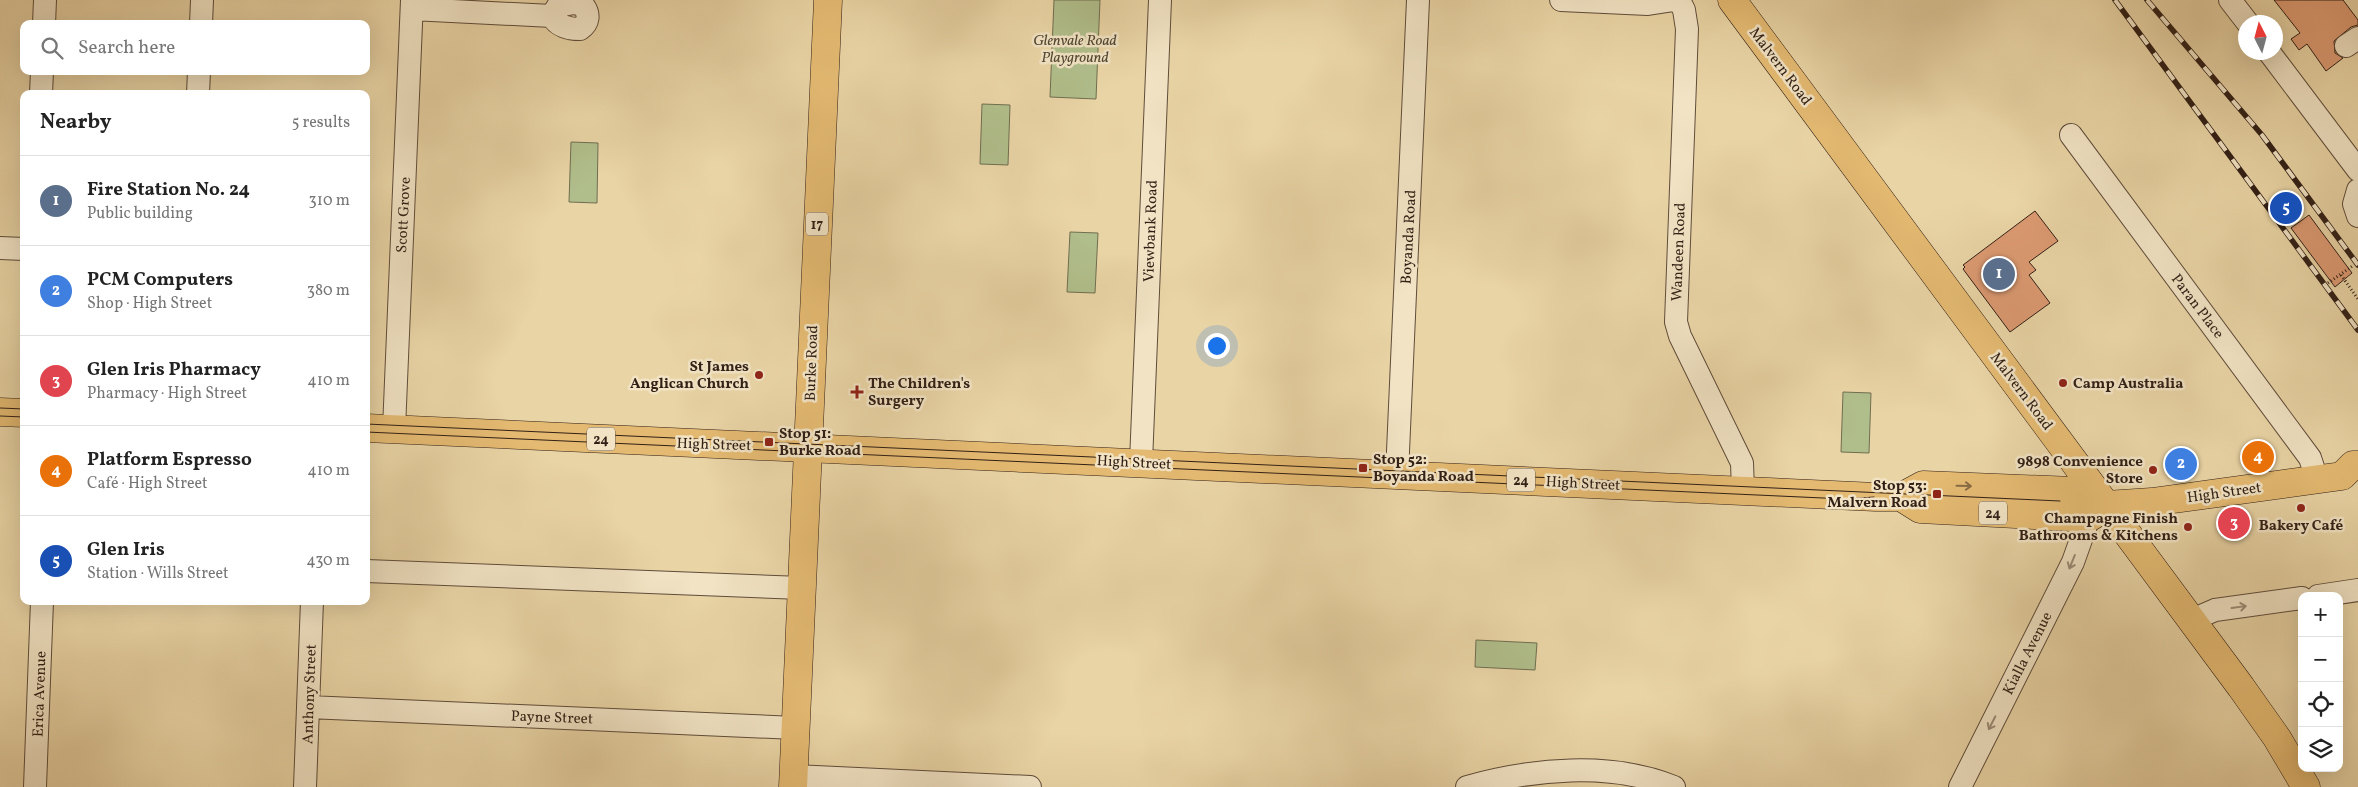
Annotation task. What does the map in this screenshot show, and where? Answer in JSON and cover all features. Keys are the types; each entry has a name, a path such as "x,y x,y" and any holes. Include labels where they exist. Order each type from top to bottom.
{"main road":[{"name":"Burke Road","path":"794,782 828,0"},
{"name":"Malvern Road","path":"1732,0 2098,511 2192,620 2258,709 2306,787"},
{"path":"0,412 20,413"},
{"name":"High Street","path":"370,428 1901,497 1923,485 1965,485 2073,491 2088,495 2098,511 2344,476"}],"street":[{"path":"44,20 46,0"},
{"path":"201,20 202,0"},
{"name":"Viewbank Road","path":"1141,462 1160,0"},
{"name":"Boyanda Road","path":"1397,474 1418,0"},
{"path":"1561,0 1648,4 1674,0"},
{"name":"Wandeen Road","path":"1680,0 1684,10 1687,29 1676,322 1680,336 1742,463 1742,490"},
{"path":"1687,0 1692,0"},
{"path":"2230,0 2242,15"},
{"path":"412,5 552,16"},
{"name":"Scott Grove","path":"394,429 412,5"},
{"path":"2275,60 2358,170"},
{"path":"41,90 42,75"},
{"path":"198,90 199,75"},
{"name":"Paran Place","path":"2071,135 2310,458 2344,476"},
{"path":"2358,190 2354,204 2358,216"},
{"path":"0,248 20,249"},
{"name":"Kialla Avenue","path":"1960,787 2098,511"},
{"path":"370,571 802,588"},
{"path":"2343,592 2358,590"},
{"path":"2192,620 2214,610 2298,599"},
{"name":"Erica Avenue","path":"35,787 42,605"},
{"name":"Anthony Street","path":"305,787 312,605"},
{"name":"Payne Street","path":"308,707 796,728"},
{"path":"1467,787 1528,774 1588,771 1644,777 1674,787"},
{"path":"794,782 1030,787"}],"path":[{"path":"2328,283 2354,265"},
{"path":"2341,275 2358,298"}],"green space":[{"name":"Glenvale Road Playground","path":"1054,0 1100,0 1096,99 1050,97"},
{"path":"982,104 1010,105 1008,165 980,164"},
{"path":"571,142 598,143 597,203 569,202"},
{"path":"1070,232 1098,233 1095,293 1067,292"},
{"path":"1843,392 1871,393 1869,453 1841,452"},
{"path":"1476,640 1537,643 1535,670 1475,667"}],"building":[{"path":"2274,0 2343,0 2358,20 2358,25 2351,27 2334,41 2335,53 2343,58 2326,71 2307,44 2299,50 2291,39 2300,33"},
{"path":"2035,211 2058,241 2029,262 2036,270 2029,275 2050,303 2010,332 1963,269 1965,267 1963,265"},
{"path":"2309,215 2352,273 2335,287 2291,228"}],"tram line":[{"path":"0,408 20,409"},
{"path":"0,416 20,417"},
{"path":"370,424 2060,501"},
{"path":"370,432 1845,499 1874,497"}],"railway":[{"path":"2115,0 2358,330"},
{"path":"2147,0 2262,135 2358,265"}],"place":[{"name":"Glen Iris","path":"2286,208"},
{"name":"Fire Station No. 24","path":"1999,274"},
{"name":"St James Anglican Church","path":"759,375"},
{"name":"Camp Australia","path":"2063,383"},
{"name":"The Children's Surgery","path":"857,392"},
{"name":"Stop 51: Burke Road","path":"769,442"},
{"name":"Platform Espresso","path":"2258,457"},
{"name":"PCM Computers","path":"2181,464"},
{"name":"Stop 52: Boyanda Road","path":"1363,468"},
{"name":"9898 Convenience Store","path":"2153,470"},
{"name":"Stop 53: Malvern Road","path":"1937,494"},
{"name":"Bakery Café","path":"2301,508"},
{"name":"Glen Iris Pharmacy","path":"2234,523"},
{"name":"Champagne Finish Bathrooms & Kitchens","path":"2188,527"}]}
